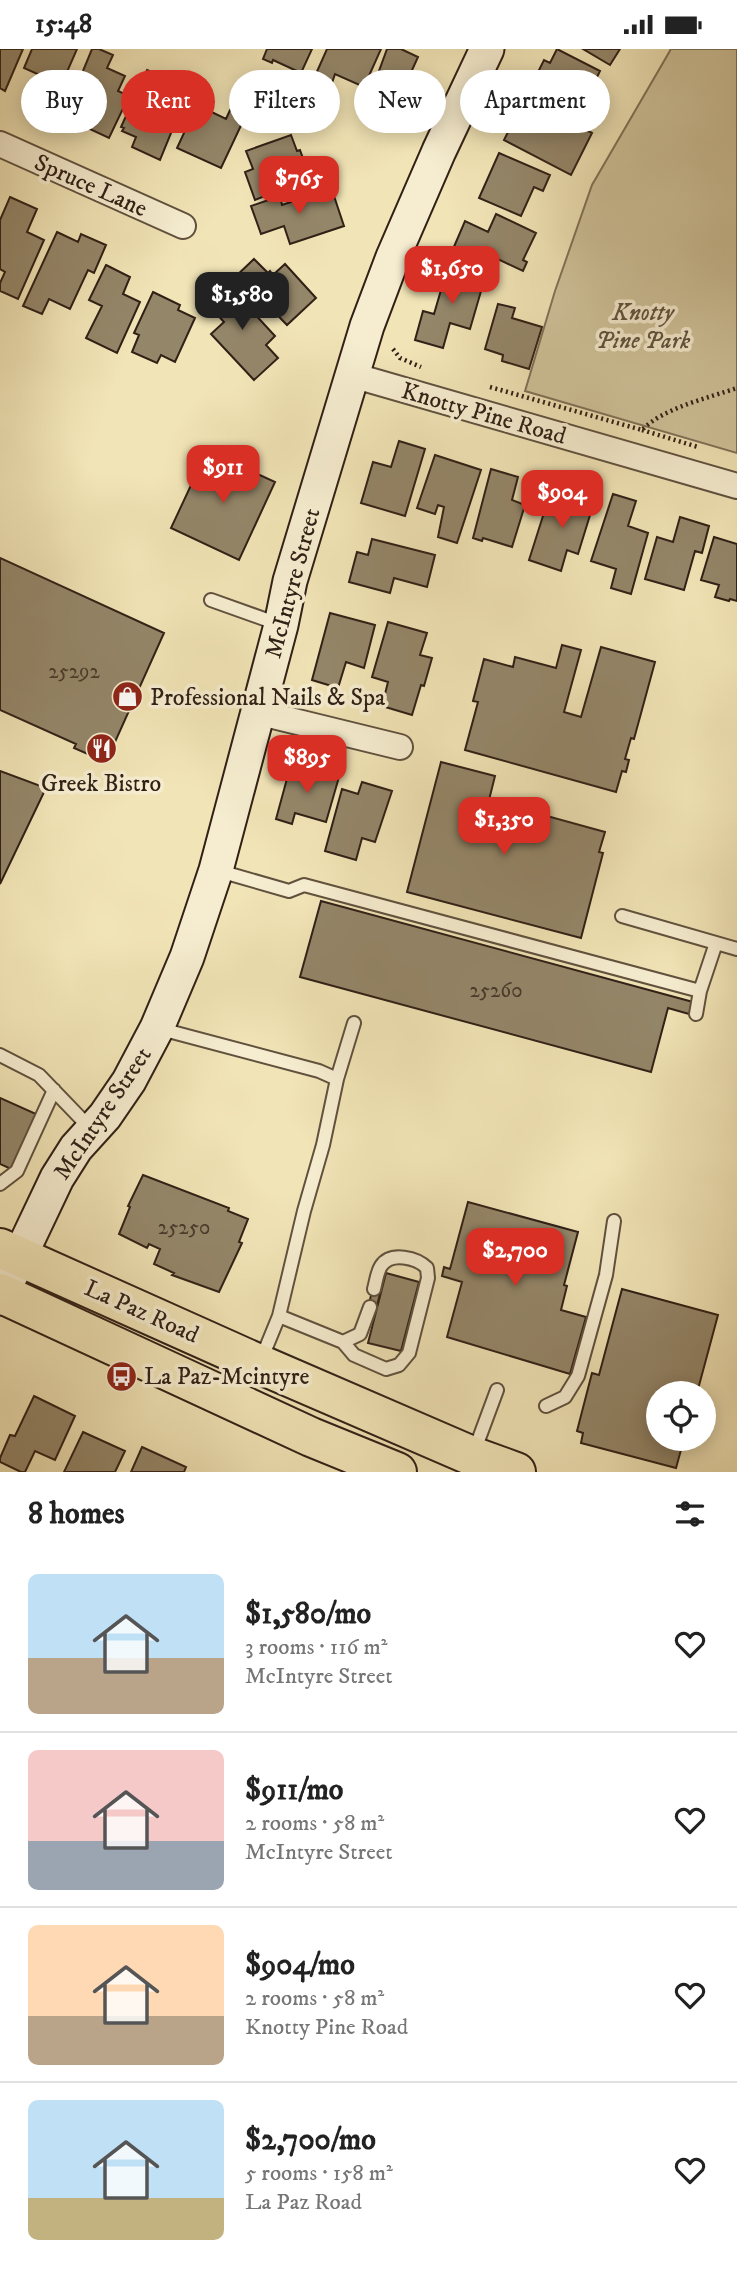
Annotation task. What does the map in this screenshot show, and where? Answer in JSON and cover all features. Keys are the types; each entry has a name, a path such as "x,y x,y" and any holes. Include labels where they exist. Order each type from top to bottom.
{"main road":[{"name":"La Paz Road","path":"10,1252 259,1364 469,1464 516,1472"},
{"name":"La Paz Road","path":"1,1295 311,1437 397,1472"}],"street":[{"name":"McIntyre Street","path":"1,1295 10,1252 76,1148 129,1081 157,1028 187,957 216,870 281,625 290,581 352,375 393,257 487,49"},
{"name":"Spruce Lane","path":"0,144 183,226"},
{"name":"Knotty Pine Road","path":"352,375 737,486"},
{"path":"257,712 400,747"}],"lane":[{"path":"211,600 281,625"},
{"path":"216,870 289,891 304,885 700,991"},
{"path":"622,916 737,949"},
{"path":"696,1014 700,991 716,943"},
{"path":"259,1364 279,1316 337,1079 354,1023"},
{"path":"157,1028 319,1071 337,1079"},
{"path":"0,1055 39,1075 92,1130"},
{"path":"0,1184 17,1171 54,1090"},
{"path":"547,1406 565,1397 578,1376 606,1275 614,1221"},
{"path":"279,1316 343,1342 354,1355 386,1369 399,1365 409,1353 428,1278 428,1268 420,1260 388,1259 380,1267 374,1289"},
{"path":"343,1342 360,1334 370,1307"},
{"path":"469,1464 497,1390"}],"path":[{"path":"393,349 400,358 430,370"},
{"path":"485,386 700,447"},
{"path":"642,430 650,421 674,410 737,388"}],"green space":[{"name":"Knotty Pine Park","path":"671,49 737,49 737,453 525,391 555,291 592,185"}],"building":[{"path":"0,49 23,49 5,91 0,88"},
{"path":"32,49 77,49 68,70 24,68"},
{"path":"92,49 99,49 113,55 107,68 121,74 118,91 121,92 121,113 109,138 98,133 107,133 107,70 83,70"},
{"path":"267,49 312,49 302,70 295,70 273,60 272,63 263,59"},
{"path":"327,49 381,49 372,70 354,70 354,83 340,76 340,70 318,70"},
{"path":"387,49 401,49 418,57 412,70 379,70"},
{"path":"557,49 598,70 539,70 544,60 550,63"},
{"path":"583,49 620,49 610,65"},
{"path":"229,112 229,133 237,133 221,168 177,148 184,133 215,133 215,114 226,119"},
{"path":"127,133 171,133 160,160 132,147 136,137"},
{"path":"508,133 592,133 571,175 504,140"},
{"path":"291,135 297,151 300,150 310,178 255,200 245,172 253,169 246,151"},
{"path":"499,153 550,175 543,191 534,187 521,216 479,198"},
{"path":"324,191 327,199 334,196 344,226 290,244 284,226 261,234 251,206 280,196 282,205"},
{"path":"10,197 37,209 27,232 44,240 18,299 0,291 5,272 0,269 0,220"},
{"path":"496,214 536,233 523,260 527,262 523,271 483,252 479,261 453,249 465,221 488,232"},
{"path":"57,232 78,242 81,234 106,245 94,273 88,270 70,309 49,299 42,314 23,306"},
{"path":"254,259 273,275 285,264 316,298 287,325 259,296 255,300 234,278"},
{"path":"106,265 130,277 123,294 140,302 117,353 86,338 102,306 89,300"},
{"path":"457,266 486,274 470,329 450,323 443,348 415,340 423,311 434,314 446,273 454,275"},
{"path":"229,281 243,296 240,298 275,336 266,345 278,358 254,380 211,334 224,322 206,302"},
{"path":"153,292 180,305 178,310 195,318 175,362 161,355 157,363 132,352 139,335 134,333"},
{"path":"498,304 515,308 512,318 542,327 529,369 502,361 503,355 485,349"},
{"path":"399,441 425,449 405,516 361,503 373,462 391,467"},
{"path":"207,451 275,482 239,560 171,528"},
{"path":"435,455 481,470 457,543 438,537 444,507 438,505 435,514 417,508"},
{"path":"491,469 518,477 512,500 525,505 512,547 483,538 482,541 473,538"},
{"path":"570,491 595,499 578,554 567,550 561,571 529,560 549,497 567,502"},
{"path":"613,494 636,501 628,526 648,533 631,594 611,588 616,569 591,561"},
{"path":"680,517 709,526 702,553 695,551 684,590 645,579 657,537 673,542"},
{"path":"714,537 737,544 737,601 715,597 719,585 701,580"},
{"path":"372,539 435,555 427,587 394,578 390,593 349,582 357,552 368,555"},
{"path":"0,558 164,633 106,762 74,748 76,744 0,710"},
{"path":"330,613 375,625 364,668 346,662 338,688 312,680"},
{"path":"388,622 427,633 420,655 432,658 412,715 382,706 388,682 372,677"},
{"path":"562,645 581,650 564,712 581,717 601,647 655,662 634,739 631,738 625,759 629,760 626,772 622,771 616,792 465,750 478,702 473,701 484,659 513,667 515,657 556,668"},
{"path":"441,762 495,776 489,800 605,832 599,852 603,853 581,938 407,892"},
{"path":"291,764 339,777 326,822 295,813 292,824 276,819"},
{"path":"0,771 46,788 0,884"},
{"path":"362,782 392,791 375,842 362,838 356,860 325,851 342,789 358,794"},
{"path":"321,901 693,1002 689,1014 668,1008 651,1072 300,977"},
{"path":"0,1098 36,1114 24,1148 21,1147 11,1169 0,1164"},
{"path":"143,1175 229,1208 228,1211 248,1219 239,1242 242,1243 219,1292 172,1275 174,1273 154,1264 160,1249 149,1244 147,1248 119,1234 130,1207 128,1206"},
{"path":"468,1202 578,1232 564,1285 567,1286 561,1310 586,1317 570,1374 447,1337 462,1282 442,1276 444,1267 450,1269"},
{"path":"386,1273 419,1282 401,1351 368,1343"},
{"path":"373,1288 381,1290 376,1309 368,1307"},
{"path":"622,1289 718,1315 700,1381 646,1381 646,1451 681,1451 676,1468 581,1443 583,1433 577,1431 592,1373 599,1375"},
{"path":"34,1396 75,1416 55,1460 35,1451 25,1472 21,1472 0,1462 0,1458 10,1435 15,1436"},
{"path":"83,1432 125,1451 115,1472 64,1472"},
{"path":"142,1447 186,1467 184,1472 131,1472"}],"place":[{"name":"Professional Nails & Spa","path":"127,697"},
{"name":"Greek Bistro","path":"101,749"},
{"name":"La Paz-Mcintyre","path":"121,1376"}]}
